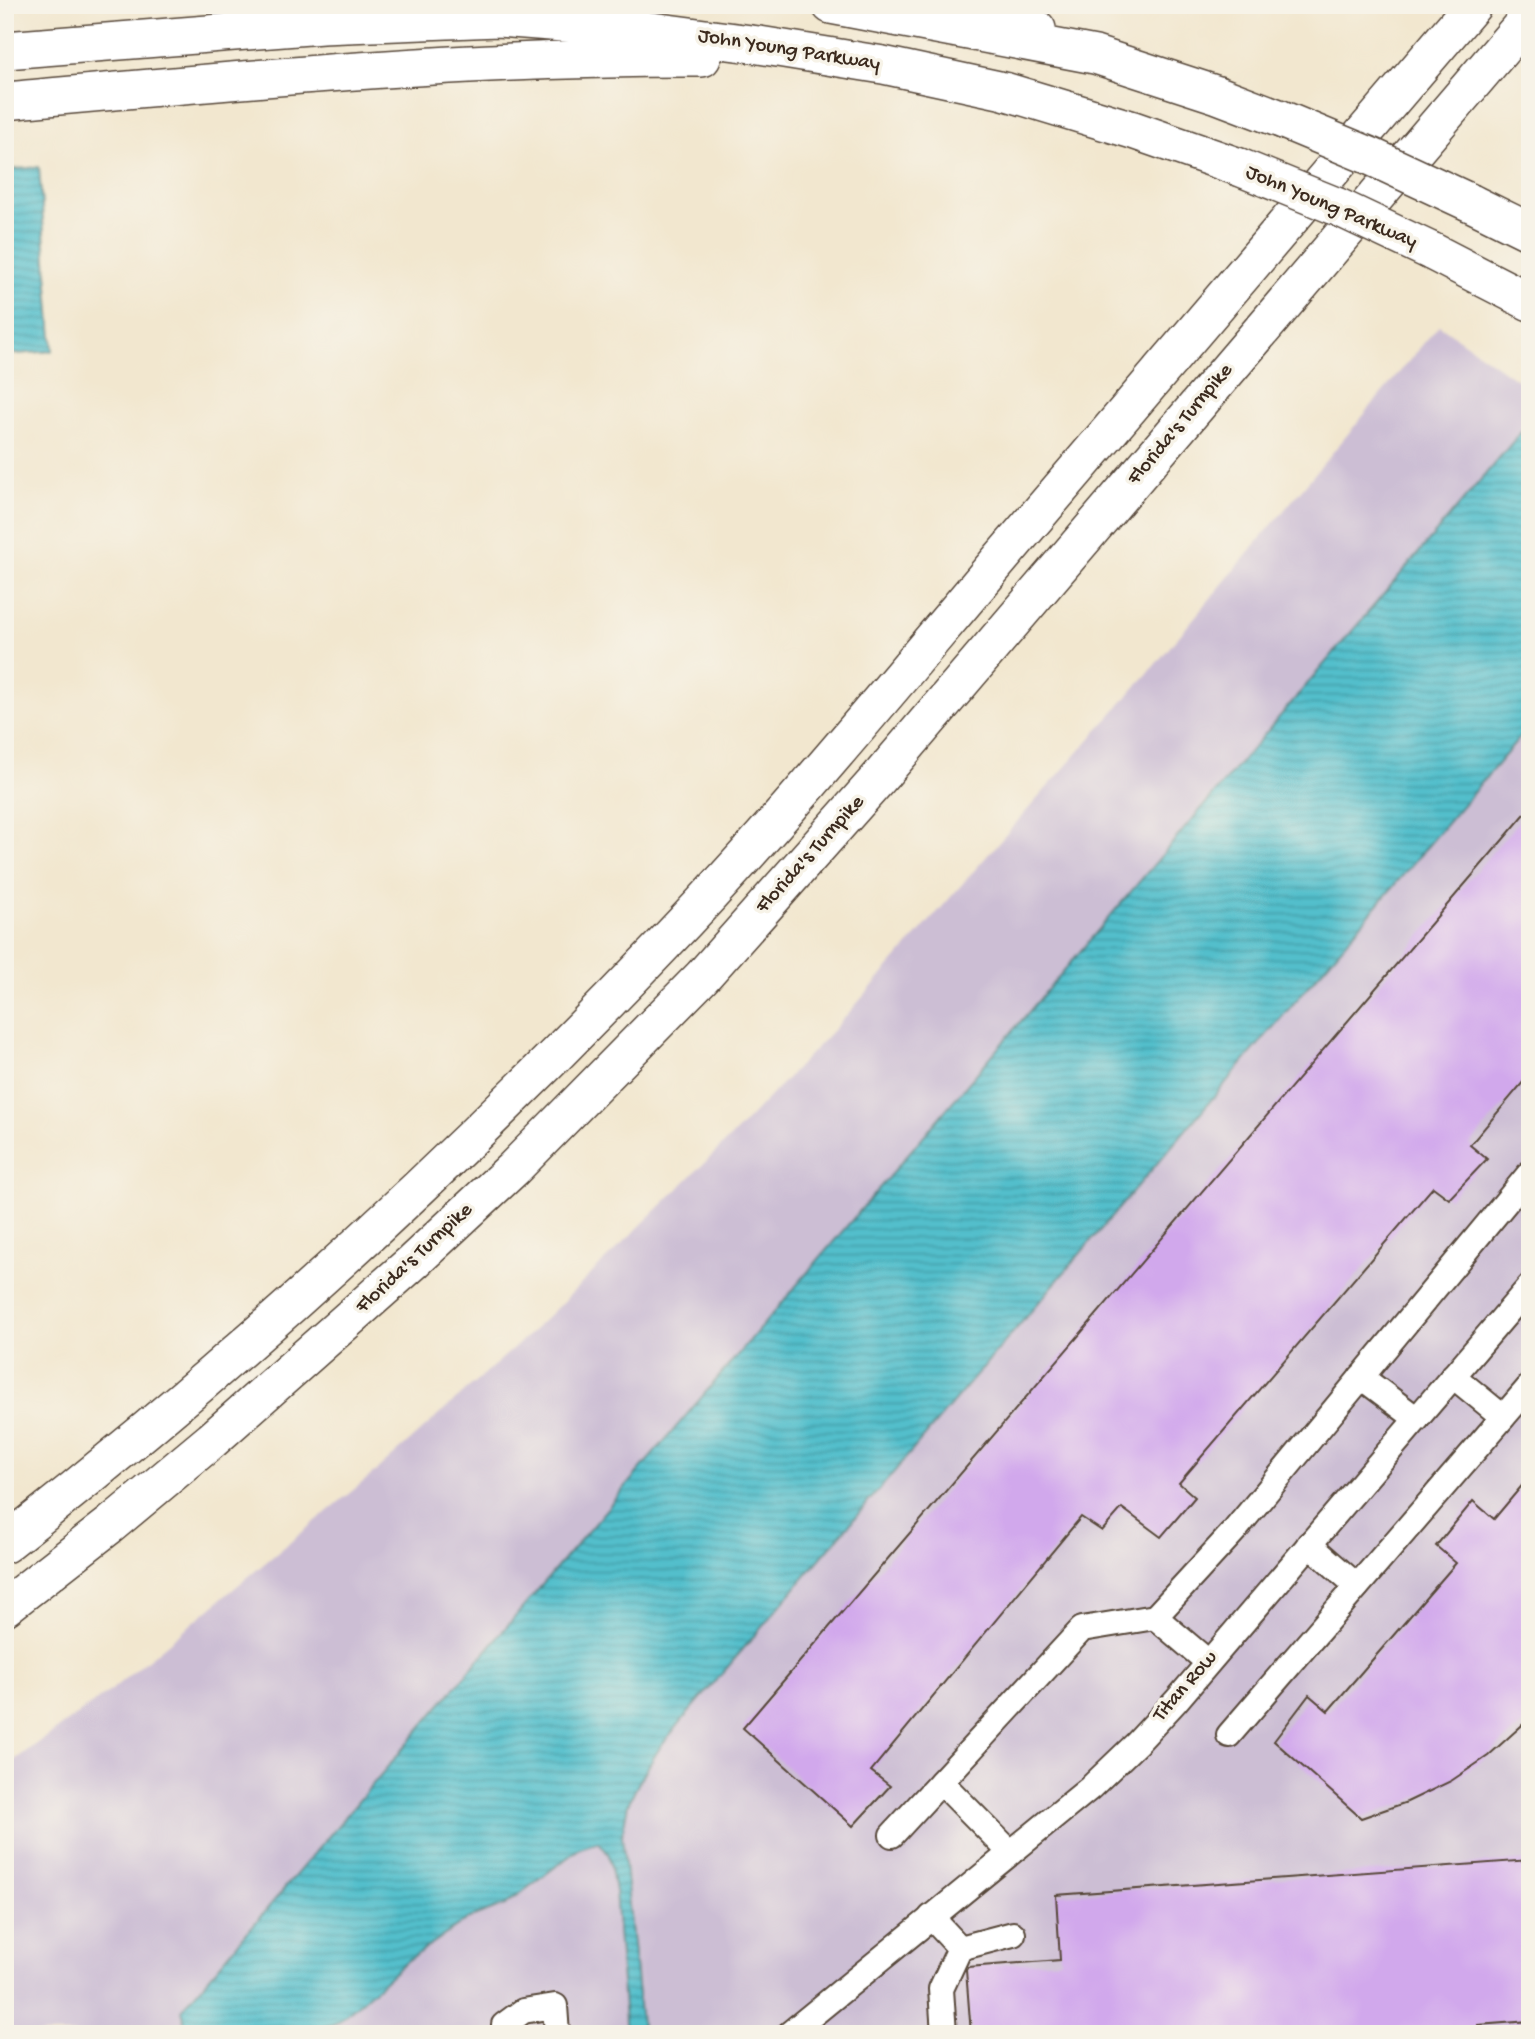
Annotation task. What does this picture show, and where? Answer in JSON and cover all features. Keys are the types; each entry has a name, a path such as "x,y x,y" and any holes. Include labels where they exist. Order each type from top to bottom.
{"highway":[{"path":"831,5 1095,55"},
{"path":"982,5 1095,55 1218,95 1281,119 1370,156 1530,232"},
{"path":"5,1544 180,1402 370,1234 478,1133 666,942 850,735 1473,5"},
{"name":"Florida's Turnpike","path":"5,1607 110,1525 212,1440 413,1262 513,1169 702,976 879,778 1530,16"},
{"name":"John Young Parkway","path":"5,50 322,25 498,18 629,28 883,65 1004,91 1133,130 1239,167 1338,207 1530,302"},
{"path":"5,101 327,72 621,57 883,65"}],"street":[{"path":"892,1835 1082,1629 1155,1617 1235,1530 1530,1172"},
{"name":"Titan Row","path":"789,2034 1090,1788 1137,1743 1530,1286"},
{"path":"1453,1376 1503,1417"},
{"path":"1361,1377 1417,1419"},
{"path":"1229,1735 1530,1386"},
{"path":"1309,1544 1357,1586"},
{"path":"1155,1617 1208,1662"},
{"path":"941,1782 1010,1853"},
{"path":"931,1917 960,1948"},
{"path":"960,1948 1013,1934"},
{"path":"944,2034 941,1989 960,1948"},
{"path":"505,2034 504,2025 523,2011 555,2006 557,2034"}],"shaded area":[{"path":"1439,325 1530,389 1530,2034 5,2034 5,1767 110,1691 374,1473 533,1331 734,1134 839,1024 1149,672"}],"water":[{"path":"39,167 53,351 5,355 5,170"},
{"path":"1530,428 1530,726 662,1744 628,1804 622,1835 642,2034 626,2034 615,1891 609,1855 599,1842 580,1848 505,1905 468,1919 404,1963 338,2022 306,2031 267,2034 192,2034 186,2029 182,2009 1523,430"}],"building":[{"path":"1530,808 1530,1074 1470,1145 1487,1159 1449,1199 1433,1187 1179,1483 1195,1497 1161,1537 1122,1508 1102,1531 1081,1517 871,1771 890,1786 853,1826 743,1728"},
{"path":"1530,1476 1530,1718 1488,1756 1451,1781 1407,1802 1361,1818 1274,1741 1309,1695 1328,1711 1456,1563 1436,1546 1473,1501 1494,1519"},
{"path":"1530,1860 1530,2021 1478,2025 1478,2034 1425,2034 1425,2029 1351,2034 971,2034 966,1970 968,1967 1060,1960 1056,1895"}]}
